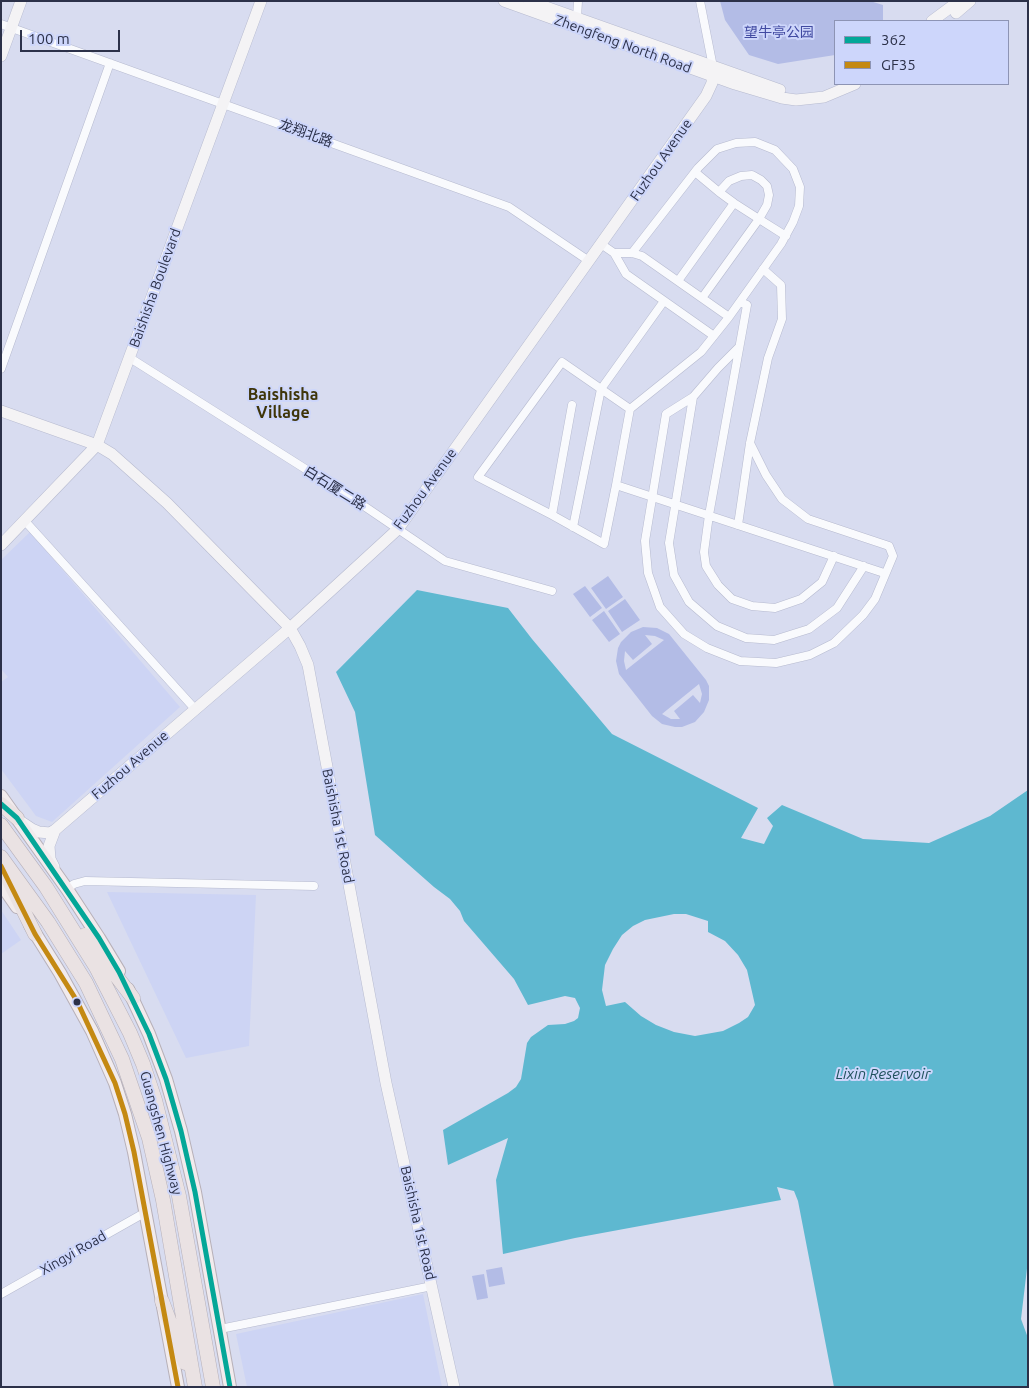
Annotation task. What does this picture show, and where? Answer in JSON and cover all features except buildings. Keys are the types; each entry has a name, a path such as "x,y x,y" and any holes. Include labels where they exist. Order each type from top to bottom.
{"highway":[{"path":"1,804 17,818"},
{"name":"Guangshen Highway","path":"1,825 46,887 96,967 139,1056 152,1091 179,1196 213,1387"},
{"name":"Guangshen Highway","path":"1,857 48,922 86,983 122,1059 148,1138 163,1200 195,1387"},
{"path":"1,865 35,934"},
{"path":"46,887 98,951 132,998"},
{"path":"162,1301 195,1387"}],"main road":[{"path":"1,796 57,874 99,938 132,998 149,1034 166,1079 181,1131 195,1192 230,1387"},
{"path":"1,884 77,1001 115,1083 134,1152 178,1387"}],"street":[{"path":"1,56 6,25 21,1"},
{"name":"Baishisha Boulevard","path":"1,545 97,445 261,1"},
{"name":"Zhengfeng North Road","path":"504,1 713,71"},
{"name":"Zhengfeng North Road","path":"530,1 713,71"},
{"path":"578,1 578,18"},
{"path":"700,1 713,71"},
{"path":"933,20 959,1"},
{"path":"945,20 970,1"},
{"name":"龙翔北路","path":"6,25 509,207 589,261"},
{"path":"1,369 110,63"},
{"path":"713,71 796,93 809,93 837,85"},
{"path":"713,71 767,95 796,100 824,97 853,85"},
{"name":"Fuzhou Avenue","path":"55,830 290,628 398,529 706,96 710,90 713,71"},
{"path":"630,409 562,362 478,477 604,544 630,409 701,352 740,302 786,236 799,206 800,187 793,168 774,150 755,142 736,143 717,149 695,172 632,254"},
{"path":"695,172 734,203 786,236"},
{"path":"702,298 759,218 767,205 769,195 767,186 752,175 741,176 729,182 719,192"},
{"path":"678,281 734,203"},
{"path":"601,244 614,253 626,274 714,336"},
{"path":"614,253 642,256 729,317"},
{"path":"738,525 750,443 768,358 782,319 782,285 763,269"},
{"path":"573,527 601,389 664,301"},
{"path":"740,302 747,305 704,552 706,566 718,584 732,599 752,606 775,608 801,599 822,582 834,556"},
{"path":"739,347 693,397 666,414 651,496 645,542 648,573 660,607 684,634 707,648 740,661 776,663 810,655 834,643 863,616 875,599 884,573 893,556 889,546 808,518 782,499 766,475 750,443"},
{"name":"白石厦二路","path":"130,358 445,561 552,591"},
{"path":"693,397 669,543 674,575 689,602 717,626 746,638 774,640 809,629 837,608 864,566"},
{"path":"552,515 572,405"},
{"name":"Baishisha 1st Road","path":"1,411 97,445 112,454 167,503 290,628 300,646 308,665 386,1083 454,1387"},
{"path":"616,485 884,573"},
{"path":"25,521 195,709"},
{"path":"17,818 32,830 50,833 55,830"},
{"path":"55,830 50,840 49,852 57,874"},
{"path":"67,889 74,884 85,881 314,886"},
{"name":"Xingyi Road","path":"1,1294 146,1212"},
{"path":"220,1329 432,1286"}],"shaded area":[{"path":"30,532 180,707 52,822 36,816 1,769 1,682 8,677 1,669 1,560"},
{"path":"107,892 256,895 249,1046 186,1058"},
{"path":"1,910 21,940 1,954"},
{"path":"423,1294 442,1387 247,1387 236,1334"}],"green space":[{"name":"望牛亭公园","path":"720,1 870,1 883,5 883,20 834,20 834,55 778,64 749,55 725,20"},
{"path":"608,576 623,597 606,609 591,588"},
{"path":"585,586 602,608 590,617 573,594"},
{"path":"625,599 640,620 622,632 608,611"},
{"path":"604,611 620,634 609,642 592,620"},
{"path":"643,627 657,628 669,634 706,680 709,686 709,700 704,712 695,722 682,727 662,724 652,716 619,674 616,661 618,648 631,632","holes":["645,635 655,636 664,640 626,670 624,661 625,651 633,660 652,644","699,684 702,694 700,703 693,695 674,711 680,719 671,719 662,714"]},
{"path":"502,1267 505,1284 489,1287 486,1270"},
{"path":"484,1274 488,1298 477,1300 472,1276"}],"water":[{"name":"Lixin Reservoir","path":"417,590 508,608 612,734 758,808 741,838 764,844 773,826 767,818 782,805 863,839 929,843 990,816 1028,790 1028,1260 1021,1319 1028,1338 1028,1387 834,1387 798,1201 794,1191 777,1187 781,1200 575,1238 503,1254 496,1180 508,1138 448,1165 443,1130 516,1087 521,1079 527,1043 531,1037 548,1025 565,1024 574,1021 578,1018 580,1008 575,998 565,996 528,1005 514,979 464,921 460,911 450,899 375,835 355,712 336,672","holes":["674,914 686,914 708,921 708,932 725,941 738,955 747,970 755,1005 748,1017 723,1031 695,1036 674,1032 656,1025 641,1016 625,1002 606,1006 602,990 605,965 622,935 633,926 645,920"]}],"transit line":[{"name":"362","path":"1,804 17,818 99,938 119,972 149,1034 166,1079 181,1131 195,1192 230,1387"},
{"name":"GF35","path":"1,866 35,934 77,1001 115,1083 134,1152 178,1387"}],"district":[{"name":"Baishisha Village","path":"283,404"}]}
